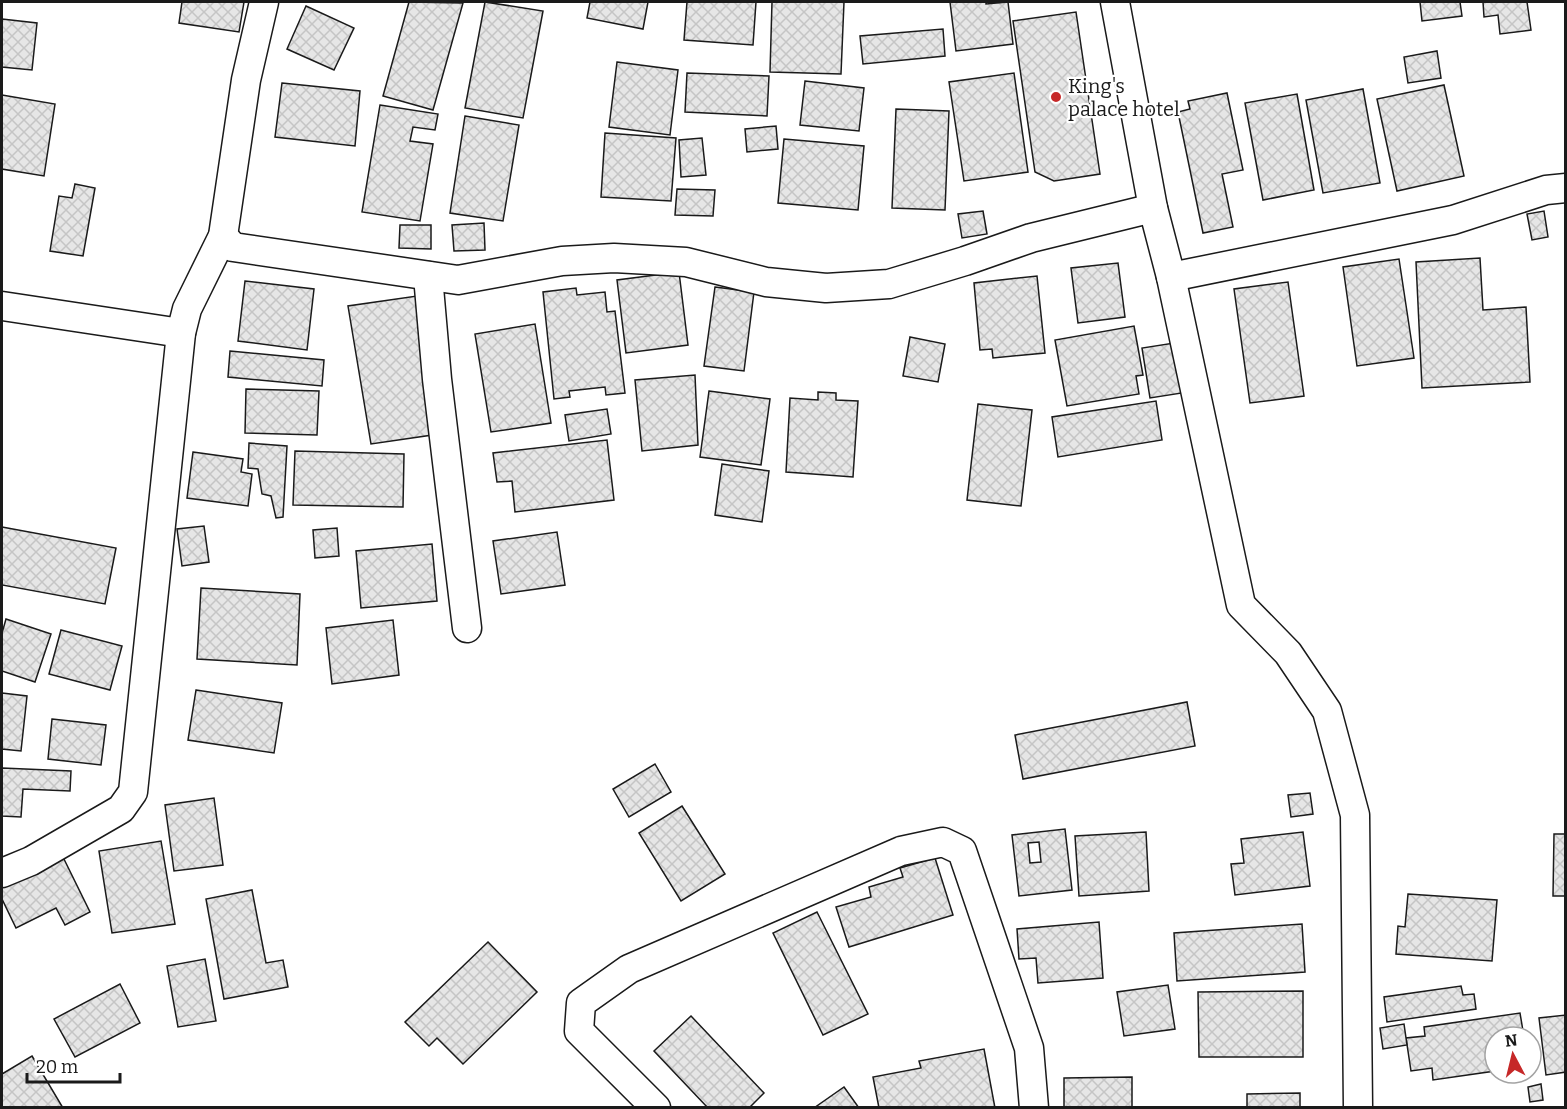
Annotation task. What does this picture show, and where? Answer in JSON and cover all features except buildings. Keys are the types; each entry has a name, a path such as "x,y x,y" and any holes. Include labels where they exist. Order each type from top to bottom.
{"street":[{"path":"2,873 31,861 121,808 133,792 181,333 187,309 223,236 246,80 264,2"},
{"path":"1115,2 1153,208 1171,277 1241,605 1288,653 1328,711 1355,814 1358,1107"},
{"path":"1171,277 1453,220 1546,190 1566,188"},
{"path":"223,236 233,247 458,280 562,261 614,258 686,262 766,282 826,288 889,284 1031,238 1153,208"},
{"path":"428,276 437,379 467,628"},
{"path":"2,306 181,333"},
{"path":"656,1107 579,1030 581,1003 629,969 901,850 943,842 962,851 1029,1048 1034,1107"}],"place":[{"name":"King's palace hotel","path":"1056,97"}]}
